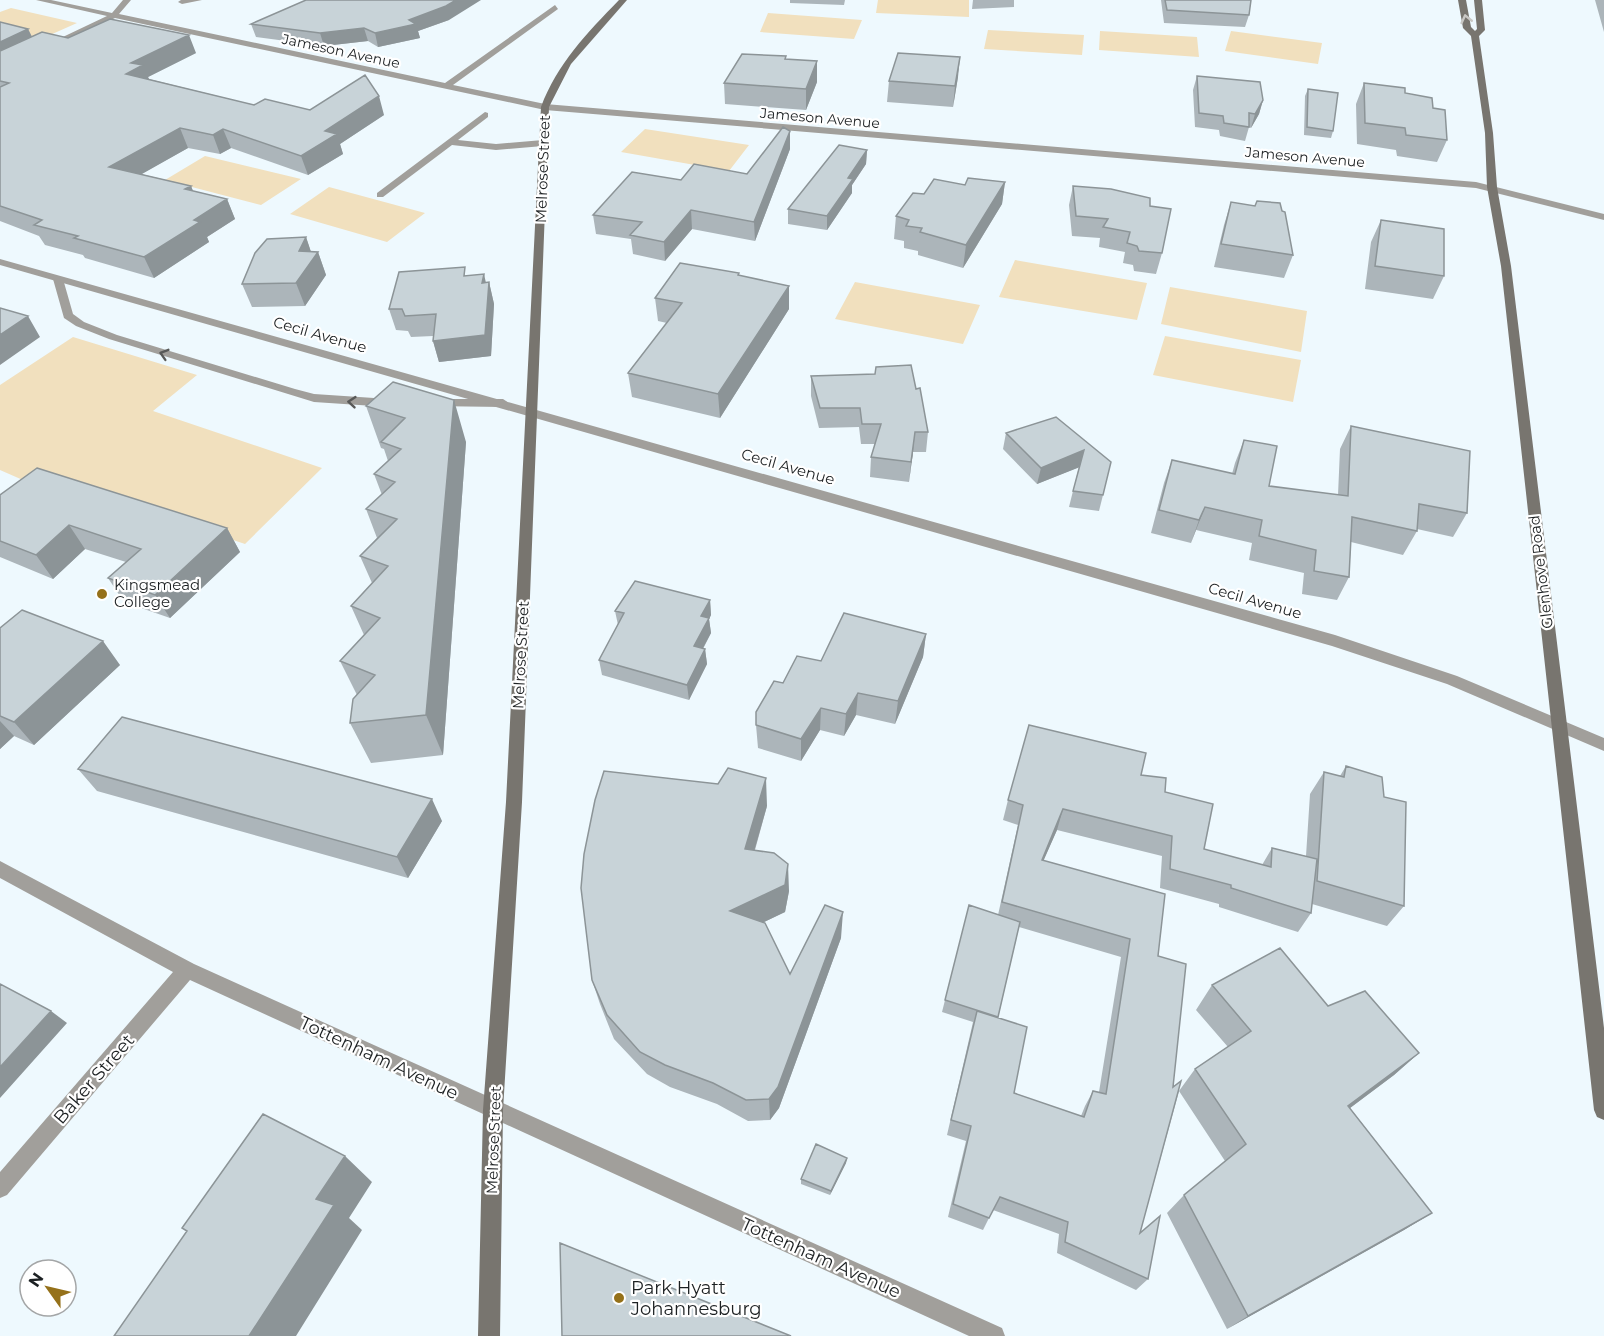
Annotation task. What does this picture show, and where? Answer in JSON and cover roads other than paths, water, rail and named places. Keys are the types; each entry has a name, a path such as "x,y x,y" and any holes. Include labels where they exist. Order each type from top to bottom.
{"main road":[{"name":"Melrose Street","path":"489,1336 493,1110 514,802 545,107 550,90 565,67 623,0"},
{"name":"Glenhove Road","path":"1462,0 1467,28 1475,35 1489,134 1492,187 1506,266 1604,1110"},
{"name":"Glenhove Road","path":"1475,35 1481,30 1478,0"}],"street":[{"name":"Jameson Avenue","path":"40,0 545,107 1492,187 1604,217"},
{"path":"42,50 114,15 127,0"},
{"path":"182,2 198,0"},
{"path":"445,87 555,7"},
{"path":"380,195 486,115"},
{"path":"450,141 496,147 543,142"},
{"name":"Cecil Avenue","path":"0,262 1335,641 1452,680 1604,745"},
{"path":"58,279 68,316 80,324 113,338 314,398 403,403"},
{"path":"422,403 503,403"},
{"name":"Tottenham Avenue","path":"0,869 187,969 994,1336"},
{"name":"Baker Street","path":"0,1188 187,969"}],"place":[{"name":"Kingsmead College","path":"102,594"},
{"name":"Park Hyatt Johannesburg","path":"619,1298"}]}
